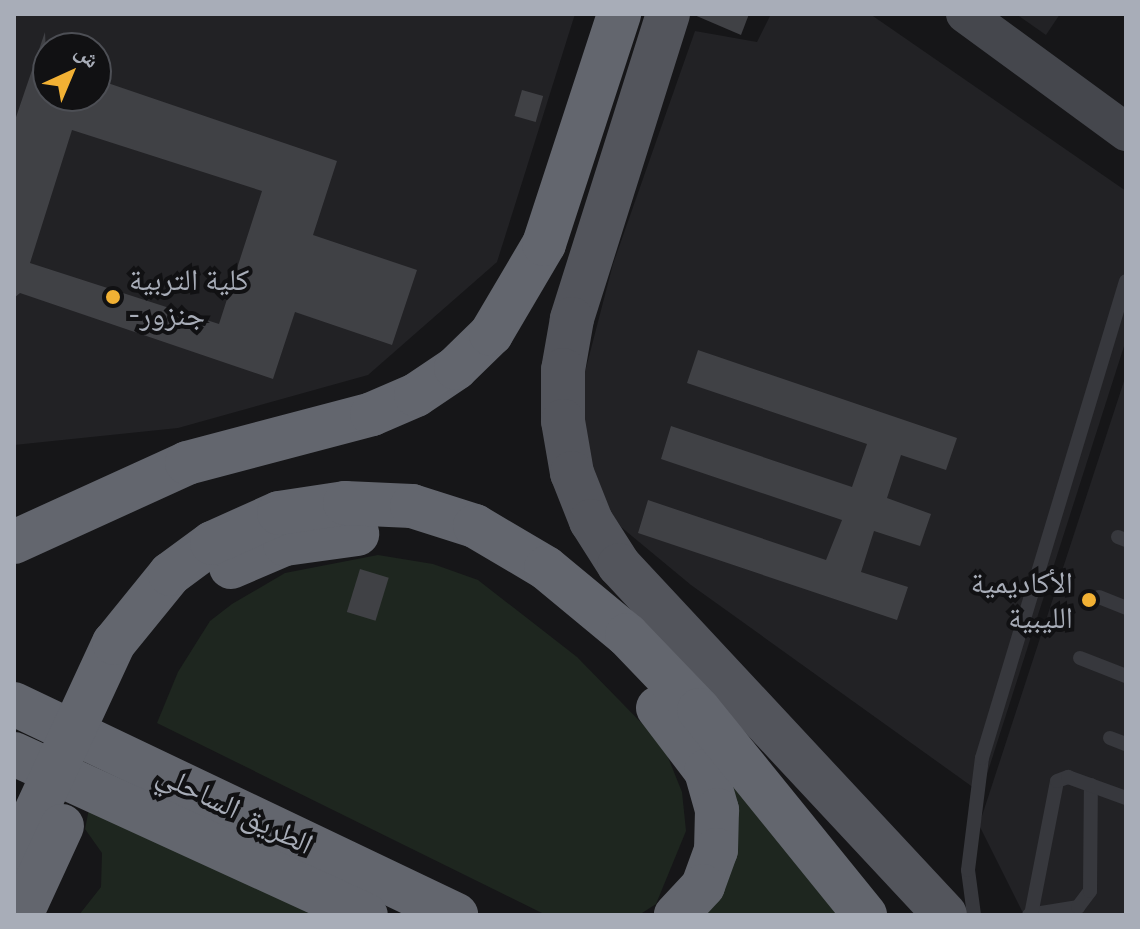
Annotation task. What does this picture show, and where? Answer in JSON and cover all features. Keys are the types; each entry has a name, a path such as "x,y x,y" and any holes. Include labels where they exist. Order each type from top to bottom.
{"highway":[{"path":"22,545 187,463 372,414 416,395 456,368 491,334 544,244 619,14"},
{"path":"21,915 30,848 126,650 170,574 212,543 279,513 345,503 412,506 475,526 546,568 627,635 699,710 865,915"},
{"path":"126,650 156,632 214,578 285,544 370,535 409,536 468,552 534,591 610,657 679,730 706,771 717,810 716,850 703,886 676,915"},
{"path":"14,677 31,712"},
{"name":"الطريق الساحلي","path":"31,712 455,914"},
{"name":"الطريق الساحلي","path":"14,754 366,915"}],"main road":[{"path":"668,14 572,319 563,370 563,421 572,473 591,521 627,575 945,915"},
{"path":"544,244 619,162"}],"street":[{"path":"965,14 1126,132"}],"lane":[{"path":"974,915 968,870 982,758 1126,281"},
{"path":"1099,597 1126,608"},
{"path":"1080,658 1126,676"},
{"path":"1110,738 1126,744"},
{"path":"1091,785 1090,891 1078,907 1030,915 1057,781 1068,777 1091,785 1126,798"}],"shaded area":[{"path":"14,14 575,14 497,262 368,375 178,428 14,445"},
{"path":"771,14 870,14 1126,191 1126,340 981,793 691,585 621,527 595,489 579,395 613,264 695,31 757,42"},
{"path":"1016,14 1060,14 1046,35"},
{"name":"الأكاديمية الليبية","path":"1126,375 1126,915 1024,915 979,825"},
{"path":"378,555 433,564 478,580 577,657 663,745 682,792 686,831 656,904 639,915 546,915 157,723 178,672 210,621 232,604 285,573"},
{"path":"707,738 842,915 695,915"},
{"path":"89,809 332,915 79,915 101,887 102,853 85,829"}],"building":[{"path":"692,14 749,14 741,35"},
{"path":"32,70 32,112 112,112 112,84 337,161 313,235 417,270 392,345 295,312 273,379 20,293 14,298 14,123","holes":["72,130 262,191 219,324 30,263"]},
{"path":"522,90 543,96 536,122 515,116"},
{"path":"698,350 957,438 946,470 901,455 887,498 931,514 920,546 874,531 861,572 908,587 897,620 638,533 648,500 826,560 842,520 661,459 671,426 852,487 867,444 687,383"},
{"path":"360,569 389,578 376,621 347,612"}],"place":[{"name":"كلية التربية -جنزور","path":"113,297"},
{"name":"الأكاديمية الليبية","path":"1089,600"}]}
